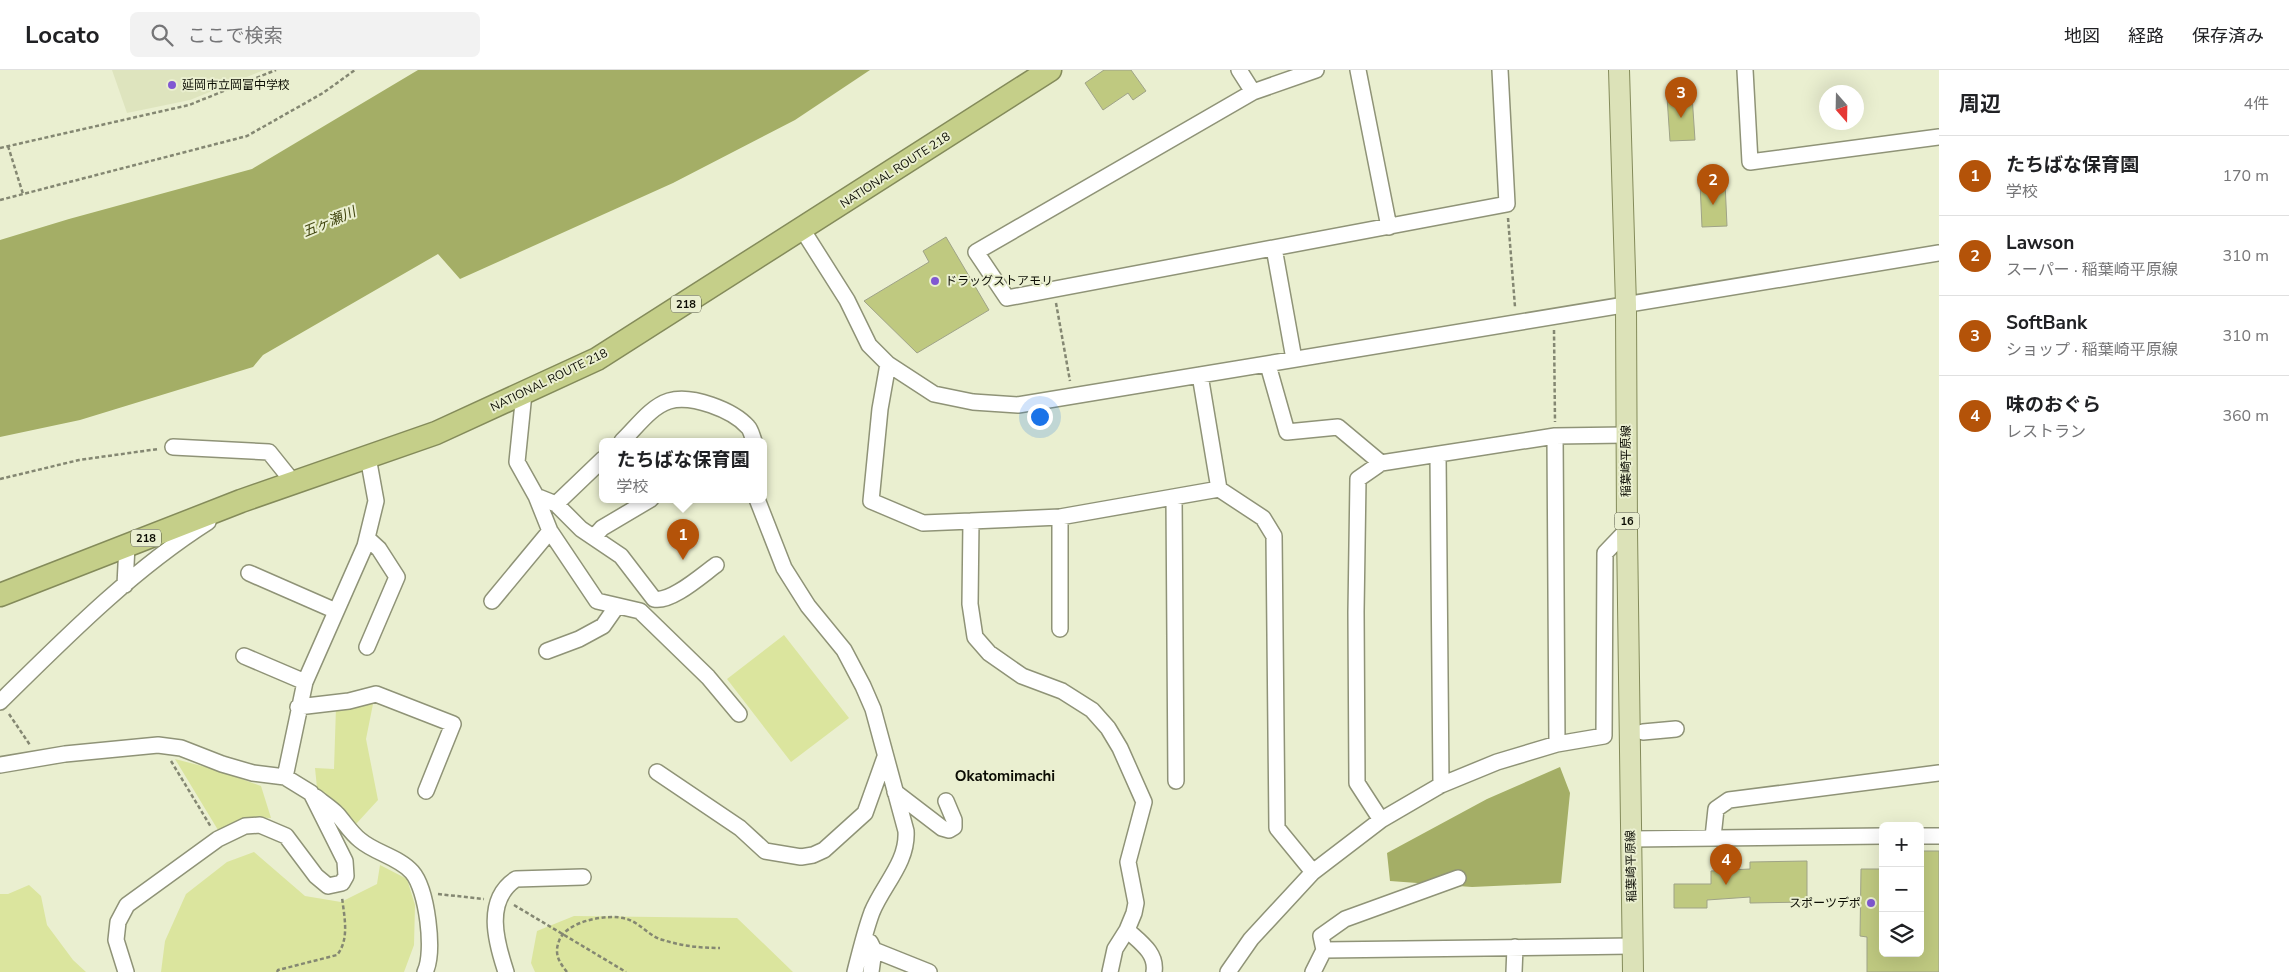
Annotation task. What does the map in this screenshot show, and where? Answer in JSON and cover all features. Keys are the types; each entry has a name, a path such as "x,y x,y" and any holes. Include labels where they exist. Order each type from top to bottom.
{"highway":[{"name":"NATIONAL ROUTE 218","path":"0,594 241,501 436,433 597,358 1050,70"}],"main road":[{"name":"稲葉崎平原線","path":"1618,70 1626,305 1633,972"}],"street":[{"path":"1239,70 1253,92"},
{"path":"1316,70 1253,92 976,252 1007,298 1507,204 1500,70"},
{"path":"1358,70 1389,226"},
{"path":"1745,70 1750,162 1939,137"},
{"path":"802,229 847,300 870,345 888,364 934,394 973,402 1018,405 1939,253"},
{"path":"1274,248 1294,359"},
{"path":"888,364 880,409 871,501 923,523 1060,517 1220,489 1263,518 1274,536 1277,828 1313,872"},
{"path":"1268,365 1287,432 1338,428 1381,463"},
{"path":"1200,375 1220,489"},
{"path":"524,393 517,462 536,496 550,531 597,601 640,611 708,676 739,714"},
{"path":"625,438 656,408 670,401 686,399 713,406 736,416 750,428 753,438"},
{"path":"1381,820 1357,783 1356,612 1358,479 1381,463 1555,436 1626,435"},
{"path":"1555,436 1557,744"},
{"path":"173,447 269,452 293,482"},
{"path":"1438,455 1441,785"},
{"path":"285,777 298,707 305,682 367,538 376,501 368,457"},
{"path":"556,504 599,463"},
{"path":"536,496 556,504 581,529 621,556 654,599 661,600 671,596 716,565"},
{"path":"1174,497 1176,781"},
{"path":"0,702 125,585 170,546 241,501"},
{"path":"594,537 602,528 644,503"},
{"path":"759,503 784,568 808,606 844,650 863,686 873,709 906,831 906,843 902,857 872,912 855,972"},
{"path":"1060,517 1060,628"},
{"path":"971,521 970,604 975,637 989,653 1022,676 1062,691 1092,710 1108,728 1120,748 1144,802 1128,862 1136,903 1127,930 1115,949 1110,972"},
{"path":"1228,972 1251,939 1313,872 1381,820 1441,785 1496,762 1557,744 1610,735 1605,553 1627,530"},
{"path":"492,601 550,531"},
{"path":"367,538 379,549 397,577 367,647"},
{"path":"125,585 127,545"},
{"path":"250,574 336,611"},
{"path":"547,651 579,639 603,626 617,606"},
{"path":"244,656 305,682"},
{"path":"298,707 349,701 376,694 453,724 426,791"},
{"path":"1643,732 1676,729"},
{"path":"0,765 39,758 162,746 181,748 222,764 253,773 285,777 311,793 336,813 359,840 402,863 413,872 421,892 430,944 428,966 425,972"},
{"path":"657,772 740,828 765,851 802,857 813,856 824,850 865,813 885,757"},
{"path":"1713,837 1716,809 1729,800 1939,773"},
{"path":"894,792 942,828 949,830 954,827 954,820 946,801"},
{"path":"126,972 116,940 118,922 127,904 218,839 245,826 260,825 286,836 316,876 328,886 342,883 346,876 345,861 311,793"},
{"path":"1631,839 1879,836"},
{"path":"1924,836 1939,836"},
{"path":"506,972 495,928 498,901 507,885 516,880 583,877"},
{"path":"1313,972 1324,950 1321,936 1344,919 1458,878"},
{"path":"1127,930 1148,949 1154,972"},
{"path":"866,934 874,950 871,972"},
{"path":"1324,950 1632,946"},
{"path":"1514,947 1514,972"},
{"path":"874,950 929,972"}],"path":[{"path":"0,148 189,105 276,70"},
{"path":"0,200 247,136 323,94 355,70"},
{"path":"8,146 23,194"},
{"path":"1507,204 1516,322"},
{"path":"1054,289 1073,397"},
{"path":"1554,316 1555,436"},
{"path":"0,479 79,460 173,447"},
{"path":"0,702 39,758"},
{"path":"162,746 218,839"},
{"path":"277,972 278,970 337,955 343,947 345,939 342,883"},
{"path":"421,892 498,901"},
{"path":"512,912 515,904 626,972"},
{"path":"567,972 559,962 556,949 563,934 568,928 607,917 627,919 660,940 698,948 720,948"}],"shaded area":[{"name":"延岡市立岡富中学校","path":"112,70 264,70 190,100 127,113"},
{"path":"784,635 849,718 791,762 727,679"},
{"path":"373,704 366,739 378,800 356,824 317,788 315,768 334,769 336,707"},
{"path":"175,759 217,770 261,786 271,818 245,817 218,830"},
{"path":"254,852 305,896 341,902 377,884 380,865 407,879 415,905 414,945 404,972 161,972 165,941 186,894 227,862"},
{"path":"29,885 41,896 47,925 73,960 86,972 0,972 0,894 8,894"},
{"path":"574,916 737,918 793,972 535,972 531,963 537,931"}],"water":[{"name":"五ヶ瀬川","path":"418,70 870,70 795,120 673,183 460,279 438,254 263,355 253,367 80,420 0,437 0,240 69,219 252,169"},
{"path":"1560,767 1570,793 1561,883 1472,887 1390,881 1387,853 1487,799"}],"building":[{"path":"1104,70 1131,70 1146,91 1133,100 1128,93 1103,110 1085,83"},
{"path":"1692,95 1695,140 1670,141 1667,97"},
{"path":"1725,182 1727,226 1702,227 1700,183"},
{"name":"ドラッグストアモリ","path":"946,237 989,310 917,353 864,301 929,262 923,251"},
{"name":"スポーツデポ","path":"1924,851 1939,851 1939,972 1867,972 1867,937 1860,936 1861,869 1879,869 1879,957 1924,957"},
{"path":"1807,861 1807,902 1750,903 1750,897 1707,900 1707,908 1674,908 1674,884 1711,884 1711,871 1750,869 1750,862"}],"place":[{"name":"延岡市立岡富中学校","path":"172,85"},
{"name":"SoftBank","path":"1681,118"},
{"name":"Lawson","path":"1713,205"},
{"name":"ドラッグストアモリ","path":"935,281"},
{"name":"たちばな保育園","path":"683,560"},
{"name":"味のおぐら","path":"1726,885"},
{"name":"スポーツデポ","path":"1871,903"}],"district":[{"name":"Okatomimachi","path":"1005,776"}]}
